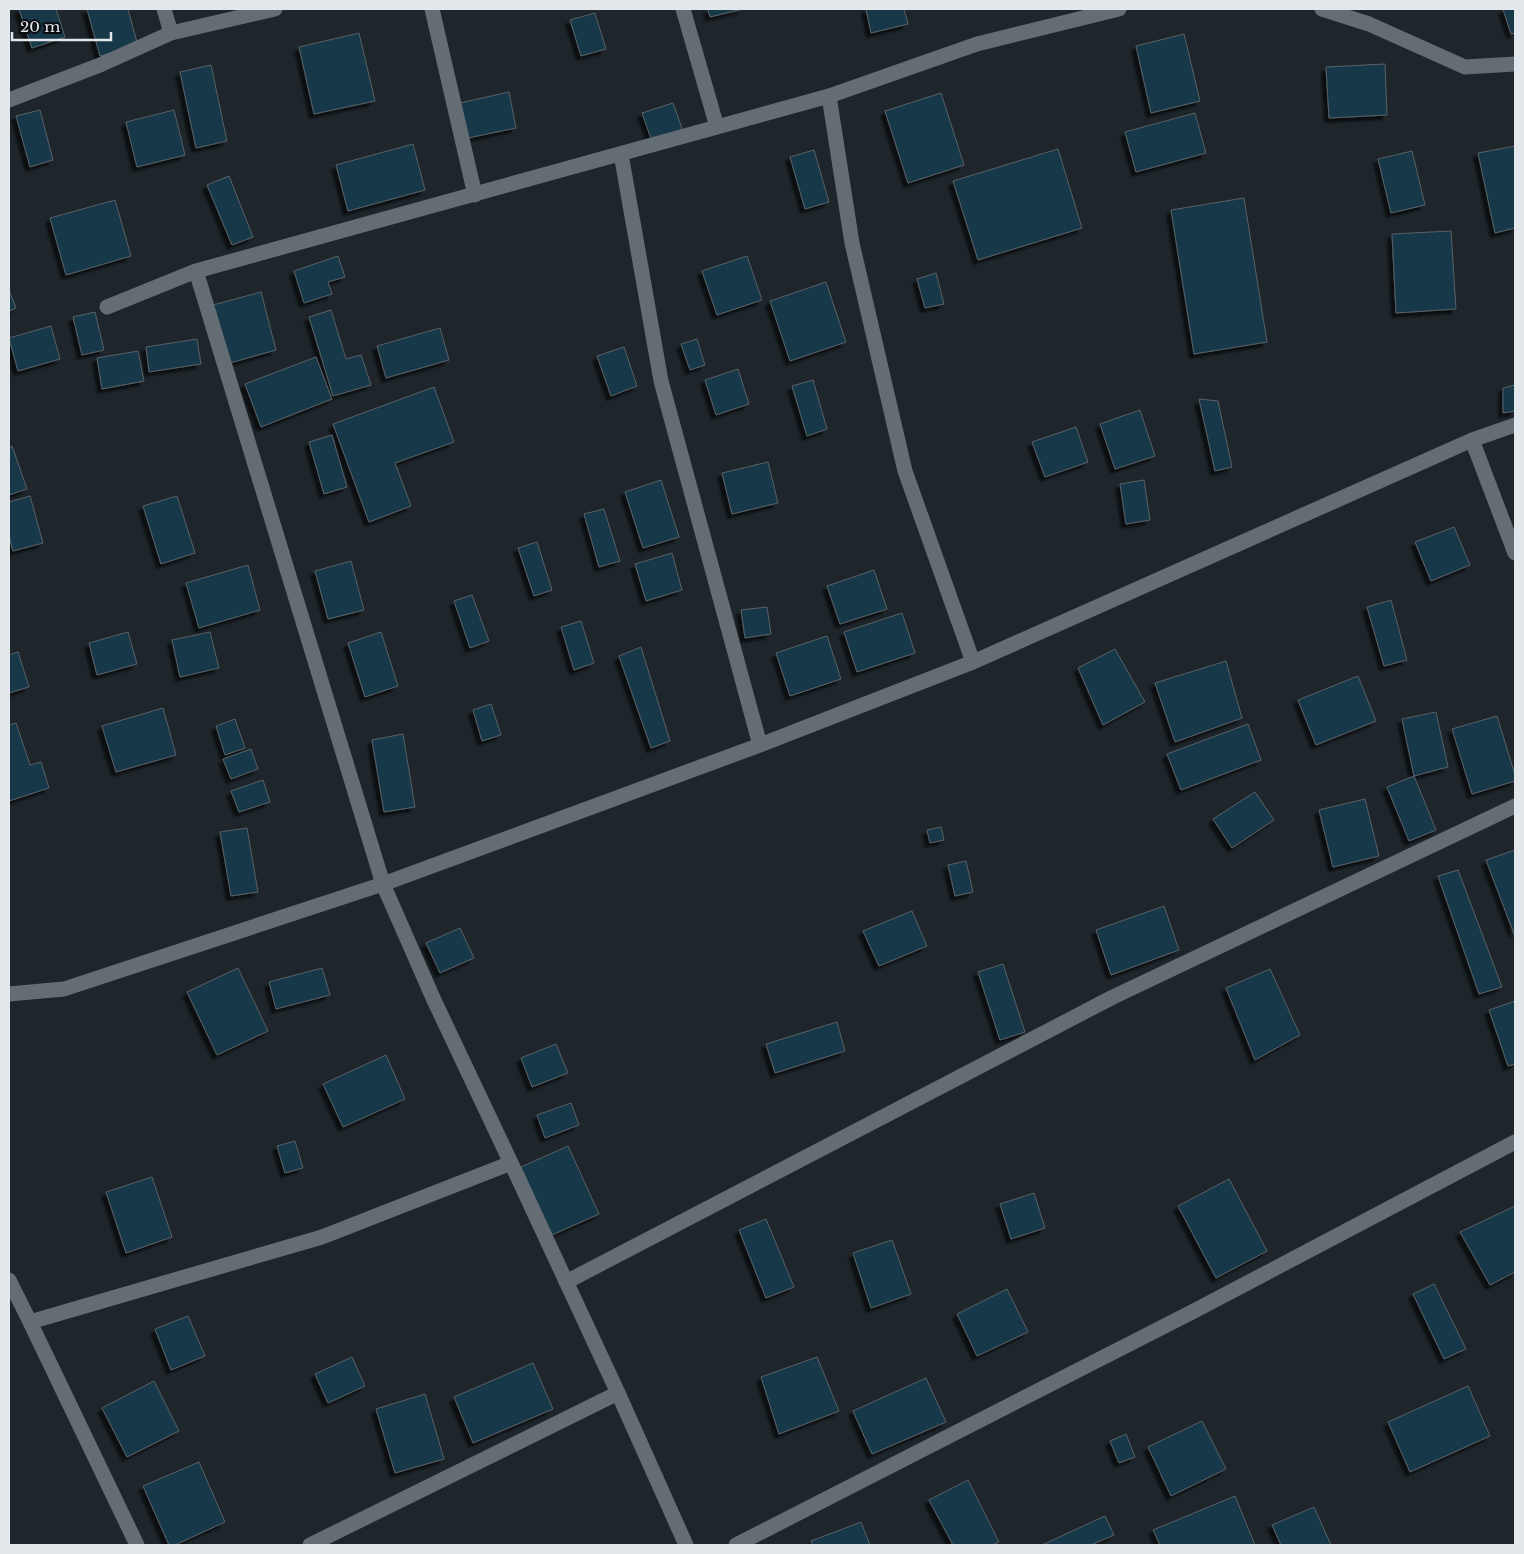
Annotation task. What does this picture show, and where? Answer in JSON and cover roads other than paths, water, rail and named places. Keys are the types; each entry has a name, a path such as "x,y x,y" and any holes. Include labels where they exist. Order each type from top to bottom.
{"street":[{"path":"164,9 172,33"},
{"path":"9,100 100,65 172,33 275,9"},
{"path":"432,9 475,195"},
{"path":"683,9 717,127"},
{"path":"106,307 196,272 829,96 977,44 1119,9"},
{"path":"1322,9 1369,24 1465,67 1515,64"},
{"path":"829,96 852,243 905,471 973,662"},
{"path":"621,154 660,381 760,745"},
{"path":"196,272 384,884 432,998 618,1393 686,1545"},
{"path":"9,994 64,989 384,884 760,745 973,662 1472,440 1515,426"},
{"path":"1472,440 1515,553"},
{"path":"566,1282 1113,997 1515,806"},
{"path":"736,1545 1194,1310 1515,1142"},
{"path":"30,1322 322,1237 511,1163"},
{"path":"9,1280 137,1545"},
{"path":"310,1545 618,1393"}]}
